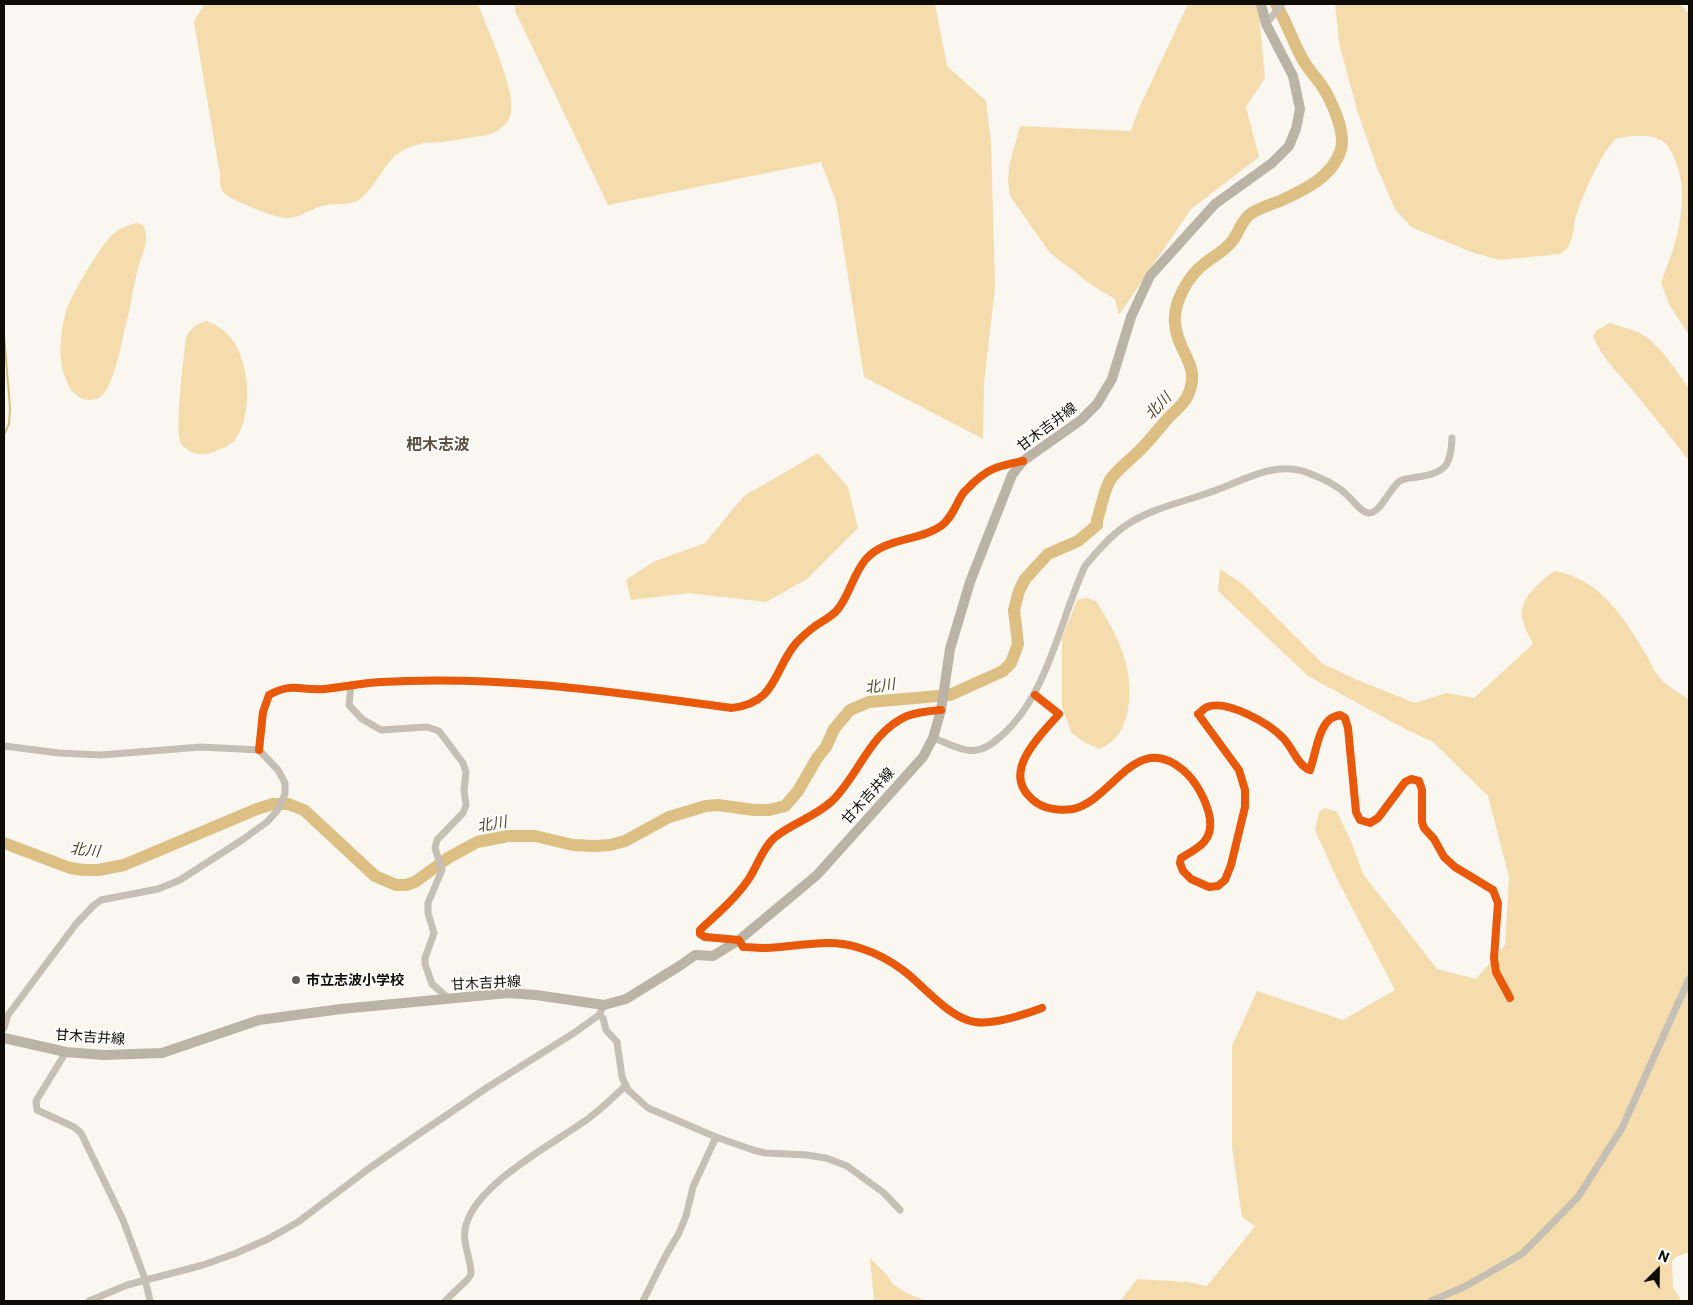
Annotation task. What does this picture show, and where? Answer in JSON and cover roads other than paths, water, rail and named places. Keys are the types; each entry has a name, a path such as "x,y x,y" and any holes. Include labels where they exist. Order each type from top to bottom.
{"main road":[{"name":"甘木吉井線","path":"4,1038 66,1052 104,1055 162,1053 259,1020 448,998 508,993 604,1005 626,999 695,956 713,956 738,940 817,875 923,757 933,738 941,710 950,649 970,582 1012,475 1023,462 1081,420 1097,404 1112,380 1130,317 1150,276 1215,204 1272,163 1290,146 1300,109 1293,76 1266,24 1261,4"}],"street":[{"path":"1266,24 1282,4"},
{"path":"933,738 967,750 977,751 984,748 1010,728 1035,695 1085,566 1097,551 1116,533 1140,517 1259,473 1290,469 1302,471 1333,484 1362,510 1369,513 1378,509 1394,486 1400,481 1432,475 1443,470 1452,453 1452,438"},
{"path":"259,750 263,712 269,695 281,688 292,687 322,689 380,682 509,682 731,708 741,707 766,693 773,684 791,650 798,641 838,609 858,570 878,548 926,534 941,526 951,516 963,494 984,473 997,467 1023,462"},
{"path":"351,685 349,705 368,724 381,730 427,727 439,731 463,764 466,772 464,790 466,805 463,813 437,840 435,848 442,870 428,904 428,913 434,933 425,958 425,964 432,984 448,998"},
{"path":"1035,695 1059,714 1032,745 1026,757 1019,775 1020,784 1024,791 1034,802 1058,810 1072,809 1082,806 1099,796 1132,764 1139,761 1147,758 1161,759 1177,765 1188,774 1204,800 1210,817 1211,830 1207,840 1181,858 1182,871 1191,879 1209,887 1218,886 1224,880 1231,865 1245,807 1245,790 1239,770 1198,714 1206,707 1219,706 1231,708 1264,722 1284,738 1303,766 1310,770 1318,742 1327,721 1340,715 1344,718 1348,728 1356,812 1360,820 1370,823 1378,818 1405,782 1411,779 1419,781 1422,790 1422,822 1424,828 1434,839 1444,857 1455,867 1493,890 1498,903 1494,958 1496,972 1510,998"},
{"path":"941,710 908,716 881,734 851,778 830,803 774,838 762,851 749,878 736,896 700,930 700,934 705,937 738,940 743,947 766,948 810,943 830,943 860,948 885,958 904,970 959,1016 974,1022 1005,1019 1042,1008"},
{"path":"4,746 59,753 101,755 201,746 259,750 278,770 285,784 285,794 277,810 267,822 180,880 158,889 100,900 93,906 76,924 8,1016 4,1028"},
{"path":"1431,1301 1464,1288 1522,1254 1578,1197 1622,1128 1689,979"},
{"path":"89,1301 127,1284 203,1265 234,1254 268,1239 298,1222 402,1145 599,1015 604,1005"},
{"path":"599,1015 603,1018 606,1030 617,1042 622,1077 628,1090 648,1108 716,1138 765,1153 785,1153 826,1158 847,1166 884,1193 900,1210"},
{"path":"66,1052 36,1101 37,1110 74,1127 81,1133 123,1220 145,1279 150,1301"},
{"path":"445,1301 471,1274 465,1244 465,1232 466,1224 475,1205 510,1173 588,1118 626,1085"},
{"path":"643,1301 679,1233 686,1216 693,1187 716,1138"}],"waterway":[{"name":"北川","path":"4,843 70,868 98,870 124,865 257,809 273,804 288,804 304,810 375,876 396,885 406,885 415,882 448,858 477,842 508,836 535,836 573,845 610,845 625,841 669,817 706,806 718,805 754,810 769,810 785,806 798,791 817,758 826,747 834,729 850,710 869,702 950,695 1003,671 1011,663 1018,644 1014,610 1019,591 1025,579 1048,554 1078,541 1097,525 1104,494 1110,480 1146,444 1187,397 1191,386 1191,368 1177,334 1175,315 1179,299 1192,275 1230,244 1249,215 1308,187 1325,175 1337,159 1342,142 1337,116 1326,92 1302,58 1276,4"},
{"path":"4,313 4,321"},
{"path":"4,334 10,408 9,424 4,435"}],"place":[{"name":"市立志波小学校","path":"296,980"}],"district":[{"name":"杷木志波","path":"438,445"}]}
